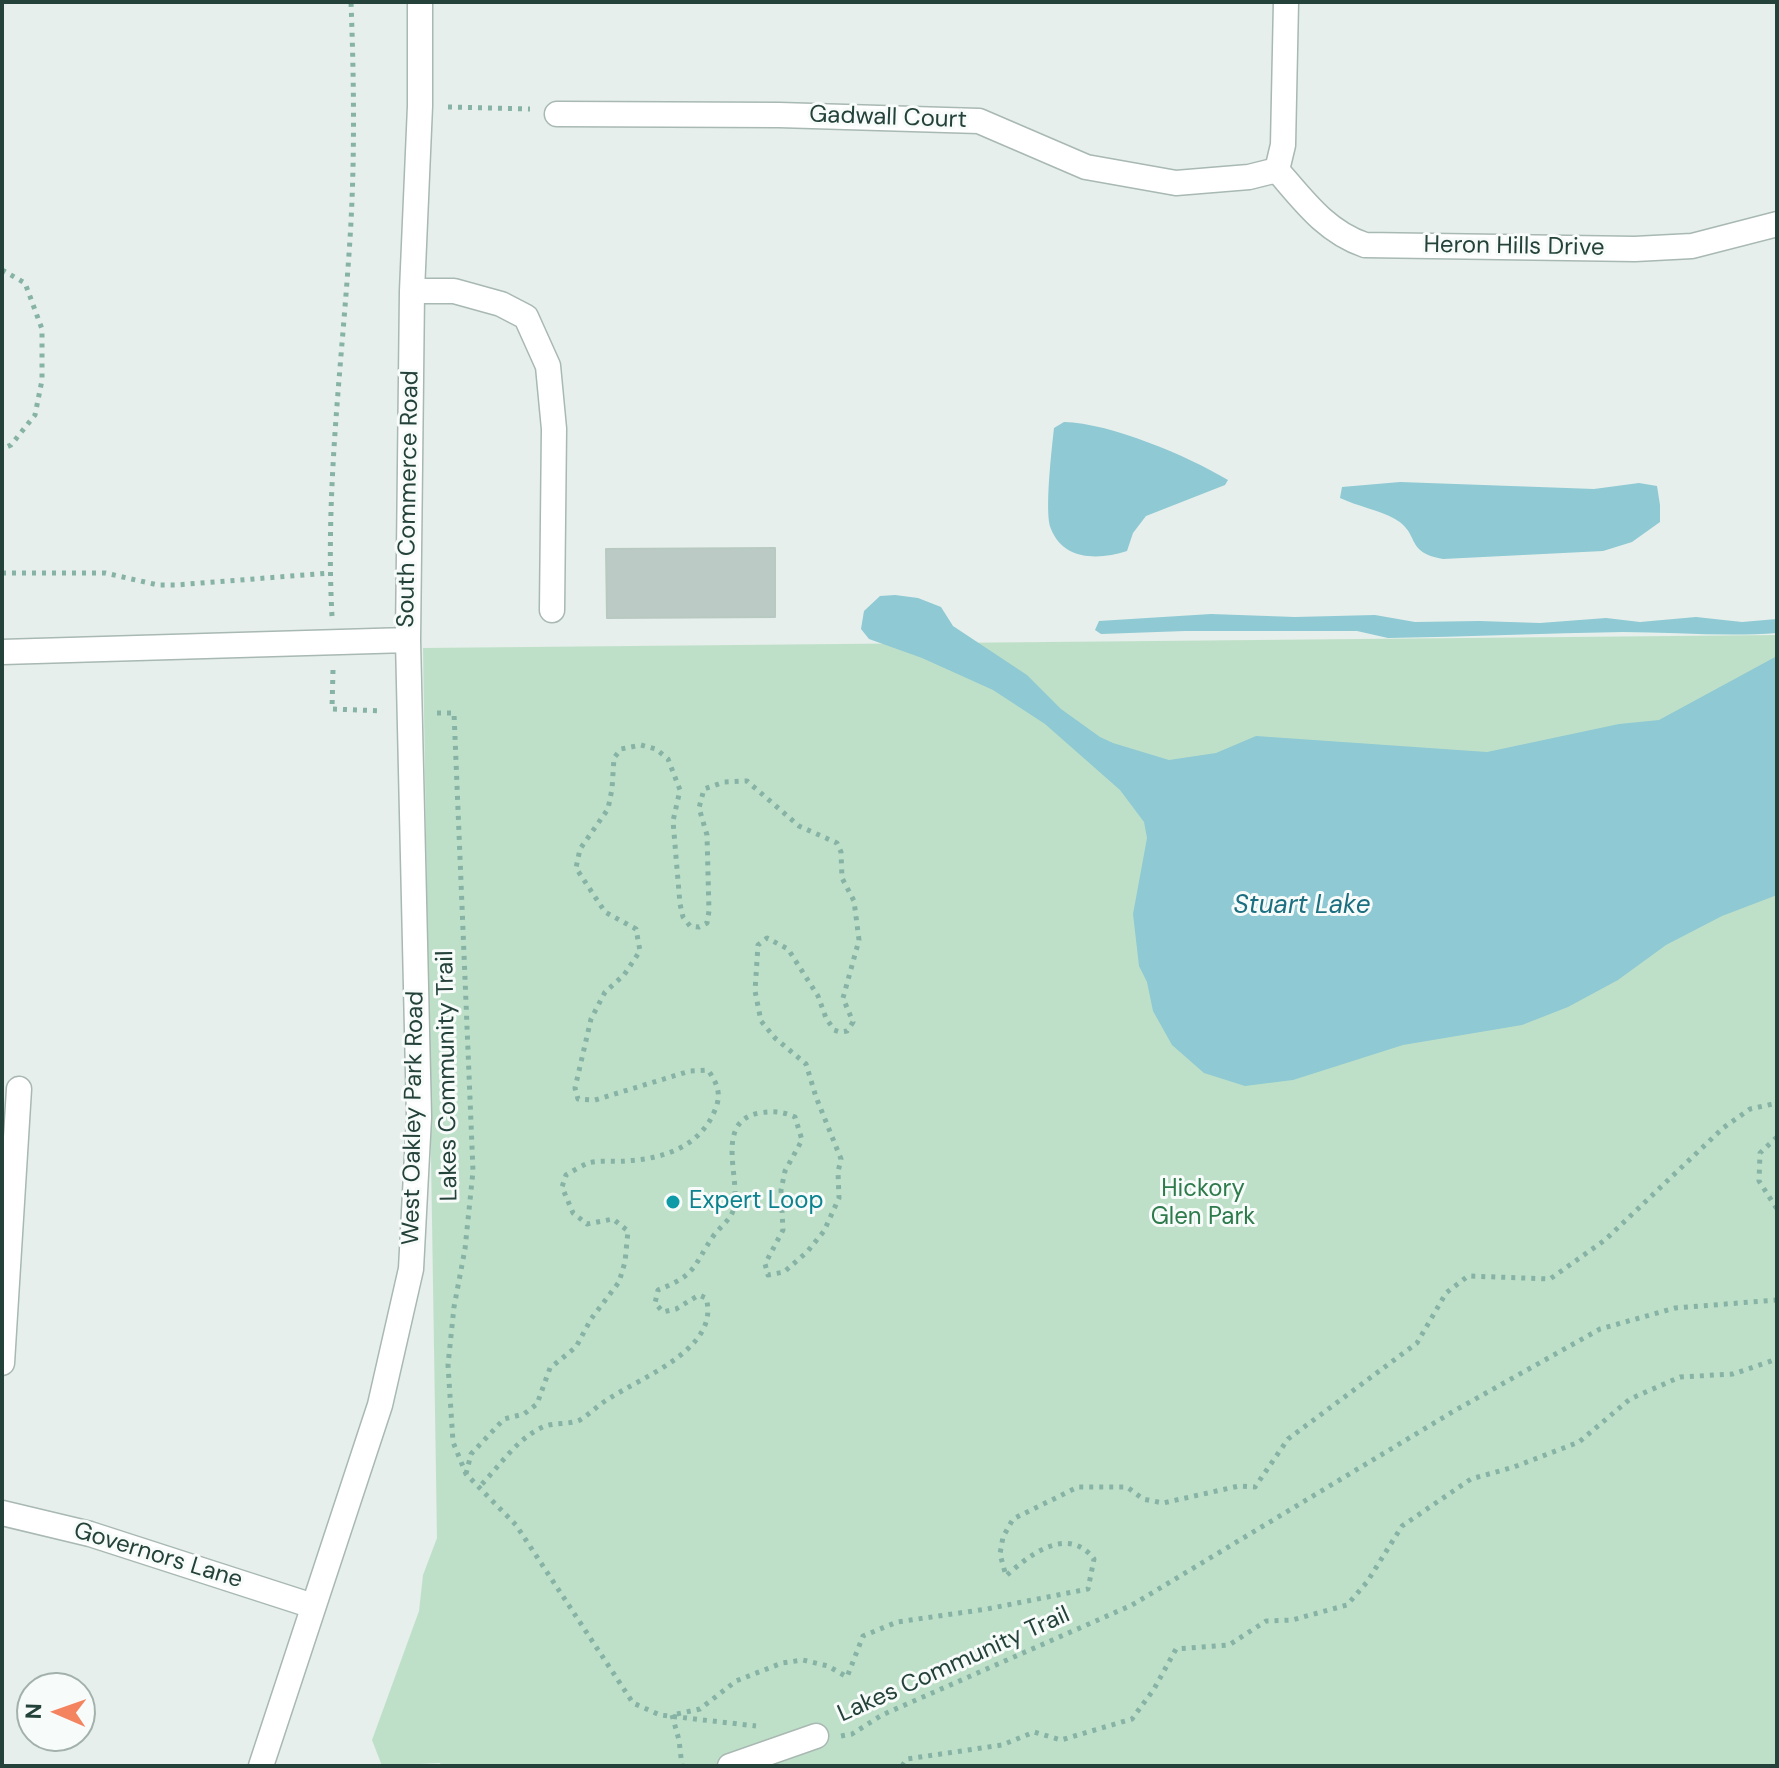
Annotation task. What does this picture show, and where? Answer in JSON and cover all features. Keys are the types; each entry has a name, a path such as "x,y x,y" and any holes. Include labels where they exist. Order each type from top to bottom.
{"street":[{"name":"South Commerce Road","path":"2,652 408,640 412,291 420,106 420,2"},
{"path":"1277,170 1283,145 1286,2"},
{"name":"Gadwall Court","path":"557,114 779,115 979,121 1086,167 1176,183 1249,177 1277,170"},
{"name":"Heron Hills Drive","path":"1277,170 1334,230 1365,245 1635,249 1692,246 1777,224"},
{"path":"412,291 454,291 501,304 526,317 548,366 554,429 552,610"},
{"name":"West Oakley Park Road","path":"261,1766 380,1405 411,1269 419,1117 408,640"},
{"path":"2,1363 19,1089"},
{"name":"Governors Lane","path":"2,1513 90,1534 313,1606"},
{"path":"730,1766 816,1736"}],"path":[{"path":"351,2 354,83 350,237 334,433 330,573 332,709 409,713"},
{"path":"420,106 552,110 557,114"},
{"path":"2,270 25,283 42,329 42,380 35,415 11,445 2,449"},
{"path":"2,573 105,573 158,585 176,585 330,573"},
{"name":"Lakes Community Trail","path":"409,713 454,713 473,1171 448,1365 453,1442 466,1474 516,1525 633,1703 660,1715 769,1728"},
{"path":"466,1474 471,1454 504,1419 524,1414 537,1404 550,1368 576,1347 591,1319 619,1282 625,1262 628,1231 613,1219 587,1224 573,1213 562,1187 566,1175 590,1162 631,1161 663,1155 690,1144 709,1126 718,1103 718,1084 708,1070 690,1071 595,1100 578,1099 575,1088 591,1019 605,992 624,975 640,951 636,929 605,912 576,868 580,849 608,809 614,758 621,749 641,745 656,749 668,759 680,790 673,821 680,904 683,917 690,926 699,927 707,923 709,911 707,835 699,808 704,789 724,782 747,781 799,826 837,843 841,852 842,878 854,901 859,940 843,998 853,1022 847,1031 834,1030 818,996 788,949 767,938 758,945 755,991 761,1021 775,1038 806,1064 841,1159 839,1198 824,1231 807,1252 784,1272 768,1275 765,1264 783,1230 781,1190 785,1171 802,1140 795,1117 782,1111 743,1119 733,1136 731,1161 738,1191 732,1214 714,1236 693,1271 658,1290 655,1303 663,1312 676,1309 699,1295 706,1298 709,1308 704,1327 694,1343 660,1371 609,1398 578,1421 544,1426 515,1446 480,1486"},
{"path":"682,1766 672,1715 700,1709 736,1681 782,1663 803,1660 828,1666 847,1677 863,1636 897,1622 987,1609 1088,1589 1094,1559 1085,1547 1069,1543 1035,1552 1006,1576 1000,1554 1003,1537 1013,1519 1078,1487 1127,1487 1143,1499 1163,1503 1239,1486 1255,1487 1288,1439 1417,1343 1446,1293 1468,1276 1550,1279 1605,1240 1723,1128 1750,1109 1777,1103"},
{"path":"1777,1137 1760,1153 1759,1181 1777,1209"},
{"name":"Lakes Community Trail","path":"816,1736 852,1734 882,1715 1132,1605 1454,1411 1600,1329 1675,1308 1777,1300"},
{"path":"902,1766 907,1759 1002,1745 1034,1732 1061,1740 1132,1719 1154,1689 1176,1649 1229,1645 1266,1621 1292,1620 1347,1605 1367,1582 1402,1526 1471,1479 1526,1463 1579,1442 1630,1399 1680,1377 1733,1374 1777,1359"}],"green space":[{"name":"Hickory Glen Park","path":"1777,635 1777,1766 441,1766 440,1763 382,1766 372,1740 419,1611 423,1575 437,1538 423,648"}],"water":[{"path":"1064,422 1126,434 1192,461 1228,480 1225,485 1146,516 1133,533 1127,551 1105,556 1073,552 1057,540 1051,529 1048,510 1054,428"},
{"path":"1400,482 1594,489 1639,483 1657,486 1660,522 1632,542 1603,551 1443,559 1423,552 1395,519 1340,498 1342,487"},
{"name":"Stuart Lake","path":"880,596 918,598 941,607 953,626 1027,675 1061,709 1100,737 1169,760 1216,753 1256,736 1487,752 1619,724 1659,720 1777,656 1777,895 1722,916 1666,945 1618,980 1568,1007 1522,1025 1403,1045 1293,1080 1245,1086 1204,1073 1172,1045 1153,1011 1147,982 1139,966 1133,914 1147,838 1144,822 1120,790 1045,724 993,690 922,658 869,639 861,629 864,611"},
{"path":"1211,614 1295,617 1375,615 1415,622 1540,623 1606,618 1640,622 1696,617 1742,622 1777,619 1777,633 1623,632 1388,638 1357,631 1101,634 1095,630 1099,621"}],"building":[{"path":"775,548 775,617 607,618 606,549"}],"place":[{"name":"Expert Loop","path":"673,1202"}]}
